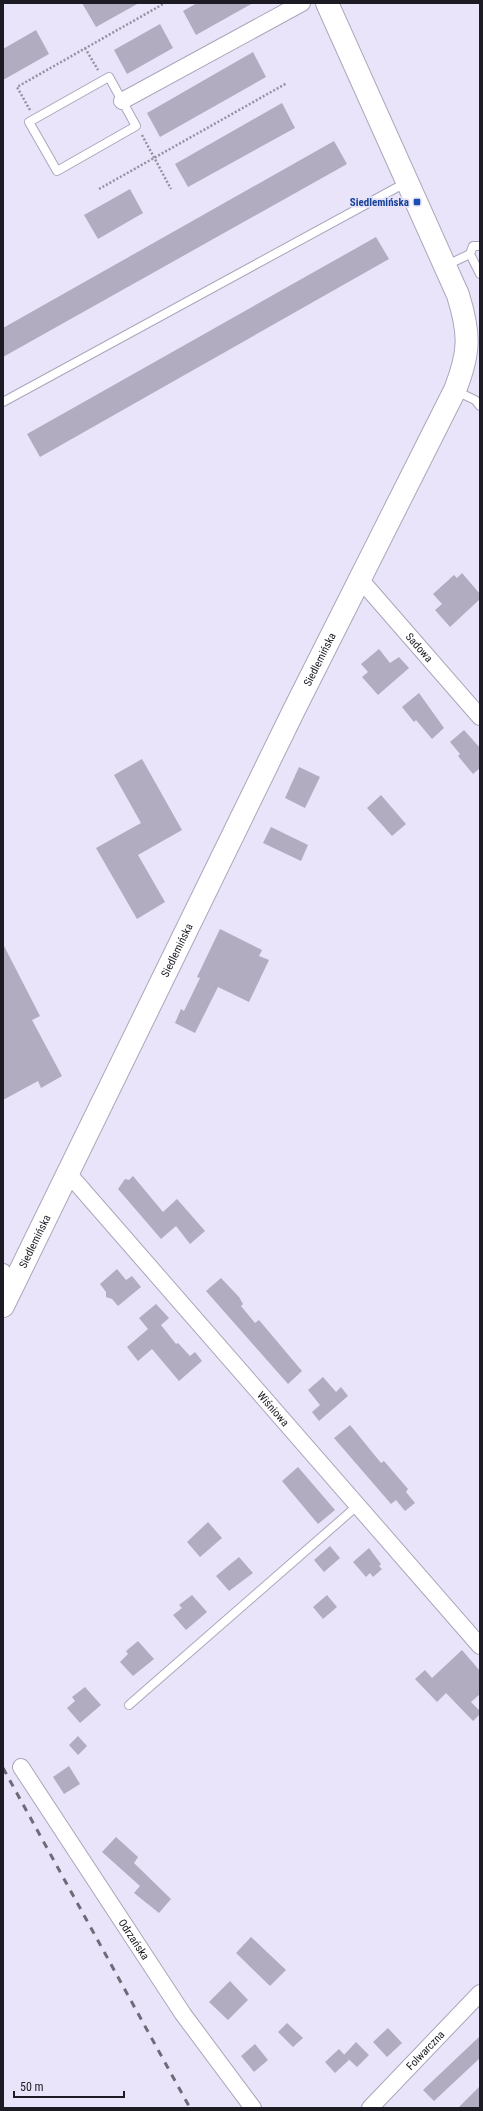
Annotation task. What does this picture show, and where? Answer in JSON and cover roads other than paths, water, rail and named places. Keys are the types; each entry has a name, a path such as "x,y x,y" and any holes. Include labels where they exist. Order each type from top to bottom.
{"street":[{"path":"122,101 302,3"},
{"name":"Siedlemińska","path":"6,1289 67,1172 360,578 455,390 465,364 468,341 465,319 445,266 327,3"},
{"name":"Sadowa","path":"360,578 480,717"},
{"name":"Wiśniowa","path":"67,1172 480,1646"},
{"name":"Odrzańska","path":"21,1767 183,2014 253,2108"},
{"name":"Folwarczna","path":"370,2108 480,1994"}],"lane":[{"path":"109,77 122,101 136,126 57,171 29,122 109,77"},
{"path":"3,402 407,182"},
{"path":"445,266 470,254 473,246 480,246"},
{"path":"470,254 480,274"},
{"path":"455,390 476,400 479,404"},
{"path":"129,1706 357,1506"}],"railway":[{"path":"3,1768 190,2108"}],"place":[{"name":"Siedlemińska","path":"417,202"}]}
